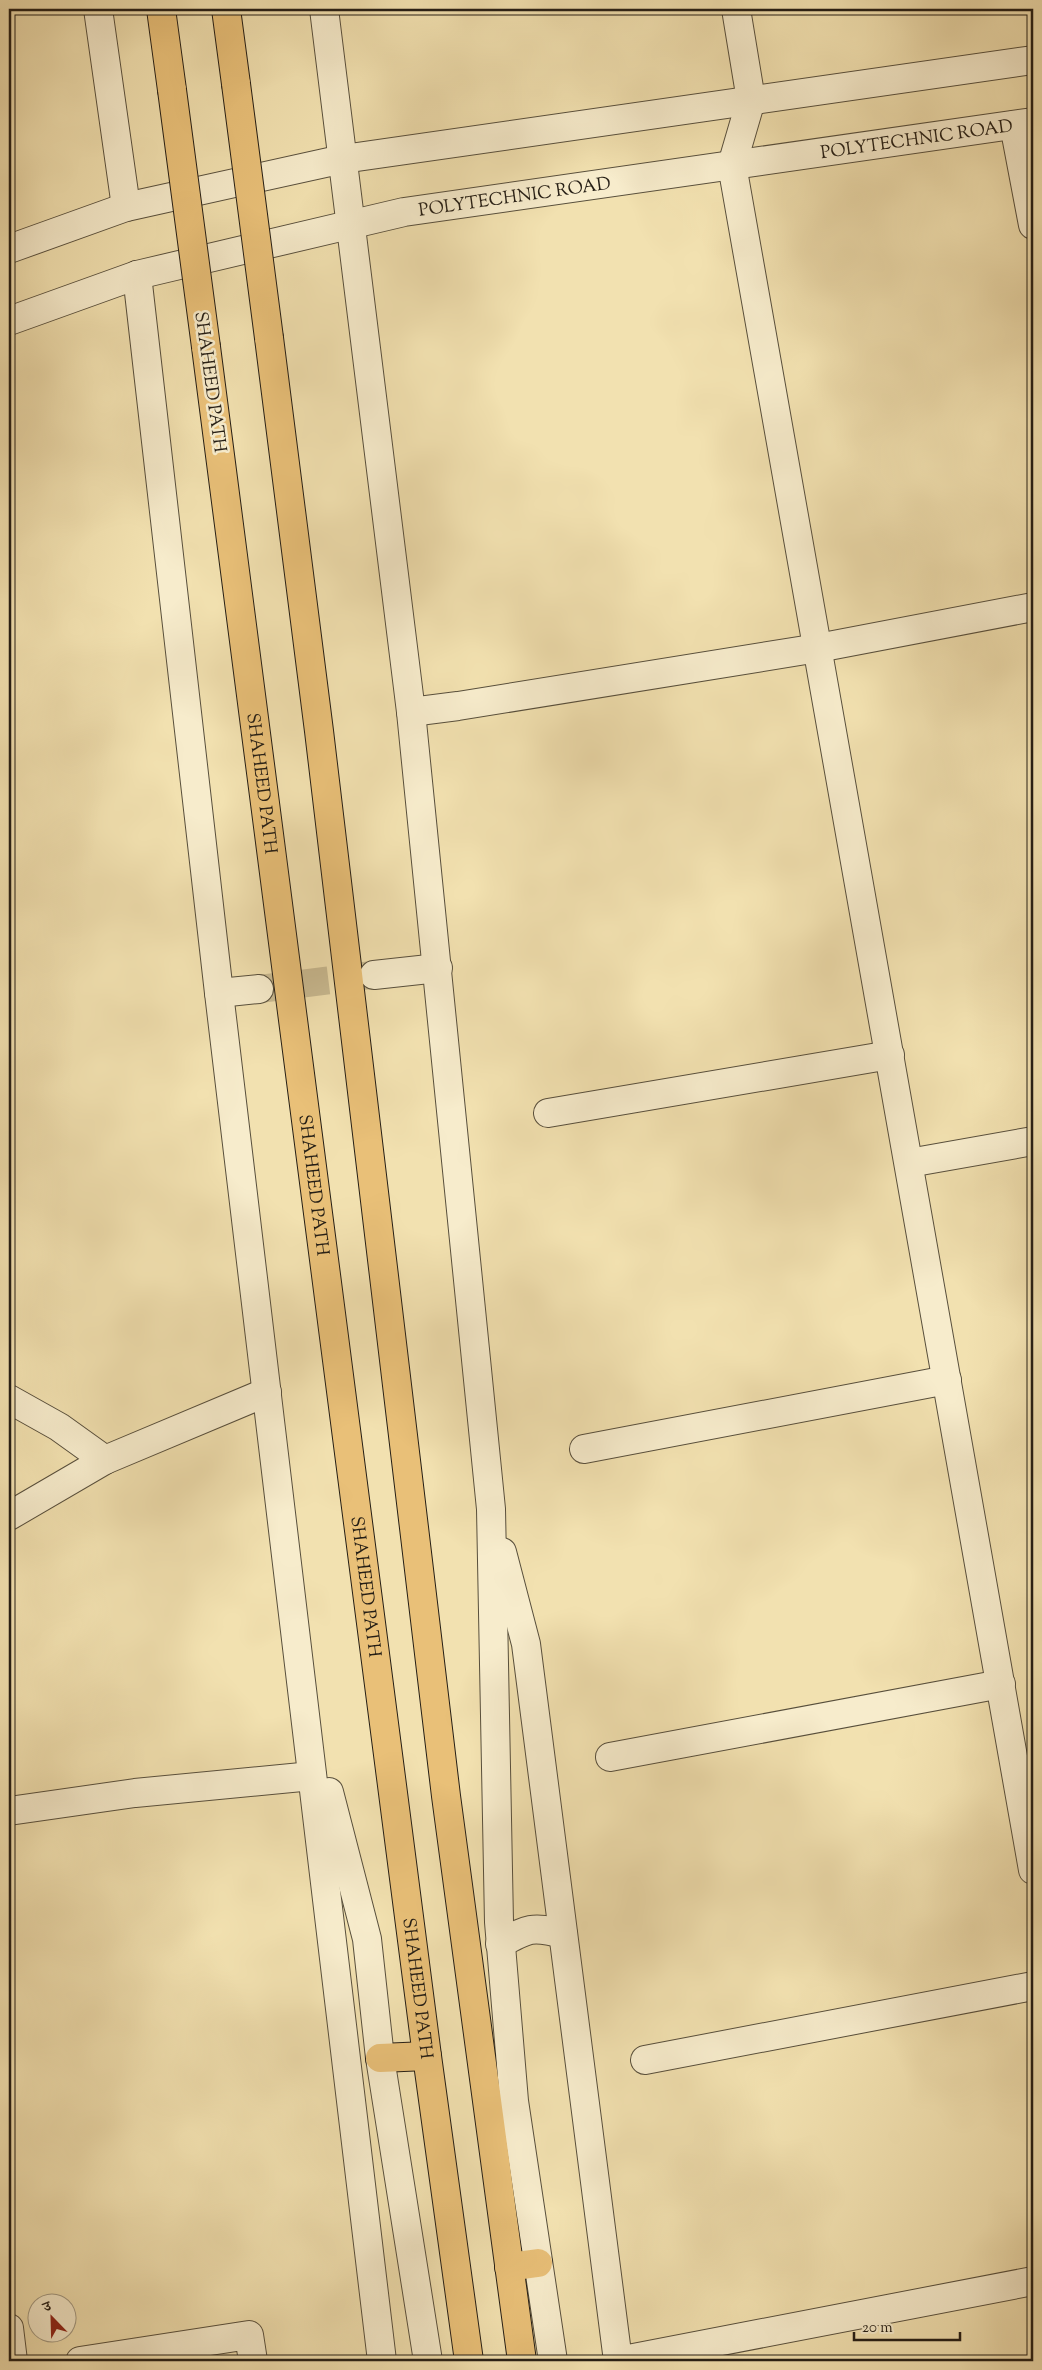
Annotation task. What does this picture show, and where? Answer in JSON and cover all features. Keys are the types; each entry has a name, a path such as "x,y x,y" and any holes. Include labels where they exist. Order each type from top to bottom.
{"highway":[{"name":"SHAHEED PATH","path":"161,9 267,804 427,2056 469,2361"},
{"path":"226,9 320,731 446,1796 522,2361"},
{"path":"380,2058 427,2056"},
{"path":"509,2267 538,2263"}],"street":[{"path":"98,9 126,207"},
{"path":"324,9 410,712 438,968 490,1509 500,1944 514,2101 553,2361"},
{"path":"736,9 751,100 732,165 1033,1870"},
{"path":"9,249 126,207 343,159 1033,60"},
{"path":"1024,124 1033,225"},
{"name":"POLYTECHNIC ROAD","path":"9,321 137,275 404,212 1024,124"},
{"path":"137,275 219,993 382,2361"},
{"path":"410,712 458,706 818,648 1033,607"},
{"path":"374,974 438,968"},
{"path":"219,993 259,989"},
{"path":"548,1113 890,1055"},
{"path":"909,1164 1033,1141"},
{"path":"584,1449 947,1380"},
{"path":"9,1516 105,1460 267,1392"},
{"path":"9,1399 59,1427 105,1460"},
{"path":"490,1509 526,1644 618,2361 1033,2281"},
{"path":"610,1757 1001,1684"},
{"path":"303,1695 367,1939 380,2058 428,2361"},
{"path":"9,1811 136,1792 312,1776"},
{"path":"500,1944 526,1929 543,1929 563,1934"},
{"path":"645,2060 1033,1986"},
{"path":"9,2328 13,2361"},
{"path":"80,2361 249,2335 253,2361"}],"tunnel":[{"path":"259,989 372,975"}]}
